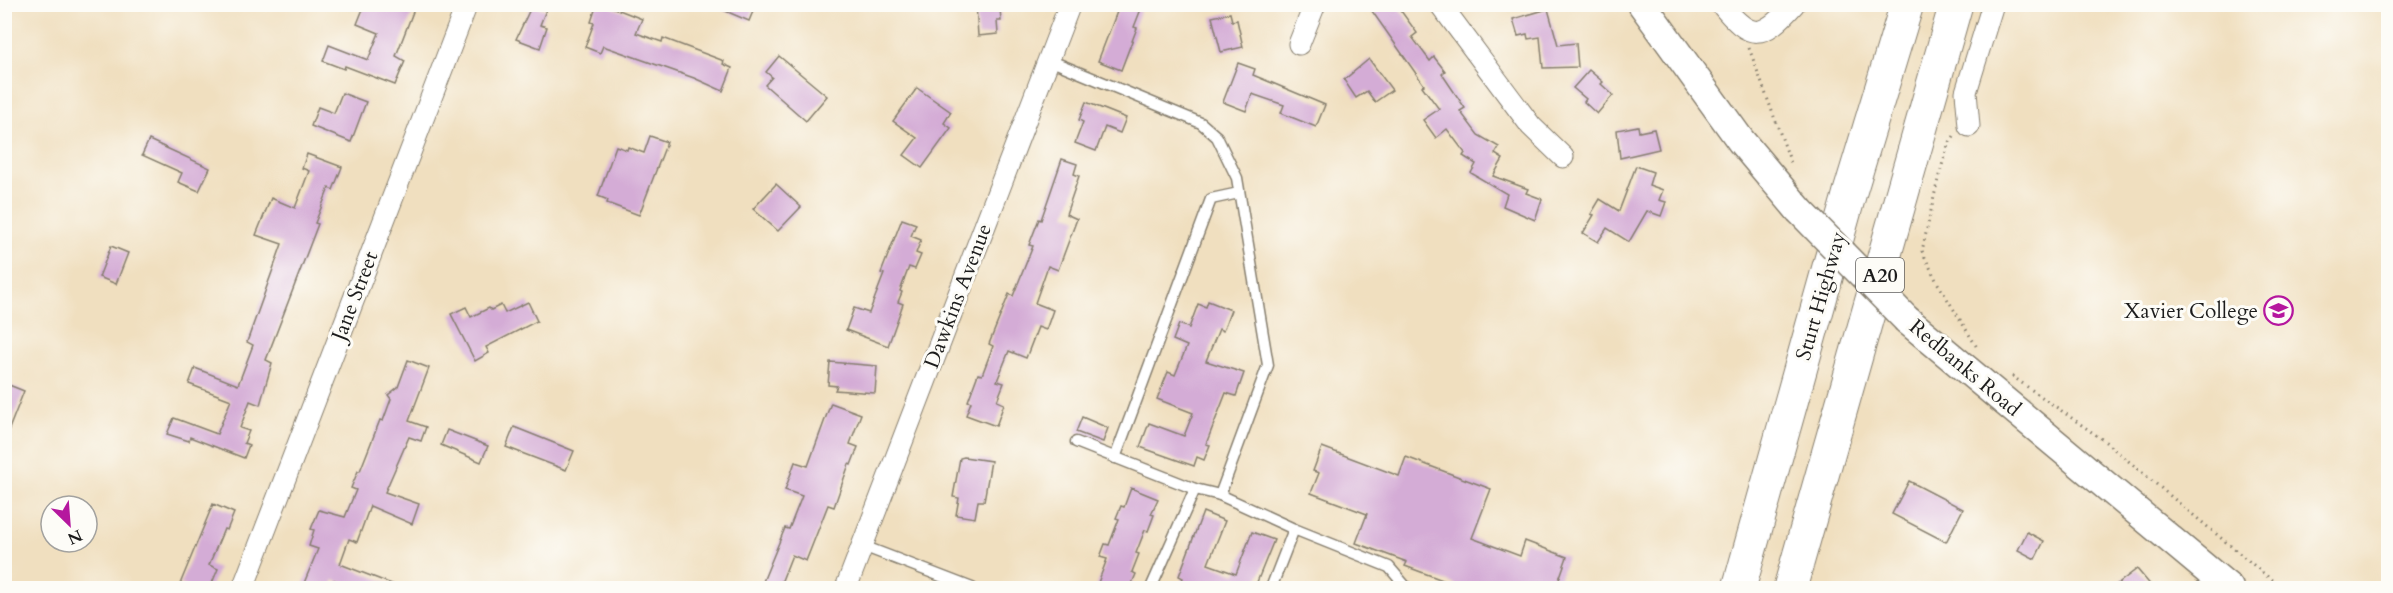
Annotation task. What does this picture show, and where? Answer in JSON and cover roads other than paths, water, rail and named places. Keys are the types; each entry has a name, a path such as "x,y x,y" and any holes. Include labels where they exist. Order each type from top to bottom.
{"highway":[{"name":"Sturt Highway","path":"1739,588 1850,192 1907,4"},
{"name":"A20","path":"1792,588 1956,4"}],"main road":[{"name":"Redbanks Road","path":"1642,4 1741,141 1799,210 1907,320 2214,578 2229,588"}],"street":[{"name":"Jane Street","path":"243,588 467,4"},
{"name":"Dawkins Avenue","path":"846,588 1070,4"},
{"path":"1299,44 1315,4"},
{"path":"1440,4 1531,126 1563,157"},
{"path":"1720,4 1742,29 1756,31 1776,24 1794,4"},
{"path":"1969,121 1966,92 1993,4"}],"lane":[{"path":"1049,60 1201,123 1217,137 1237,178 1268,365 1220,495"},
{"path":"1115,458 1211,199 1239,193"},
{"path":"1076,442 1195,489 1220,495 1294,529 1389,567 1407,588"},
{"path":"1151,588 1195,489"},
{"path":"1271,588 1294,529"},
{"path":"863,546 972,588"}],"place":[{"name":"Xavier College","path":"2279,311"}]}
